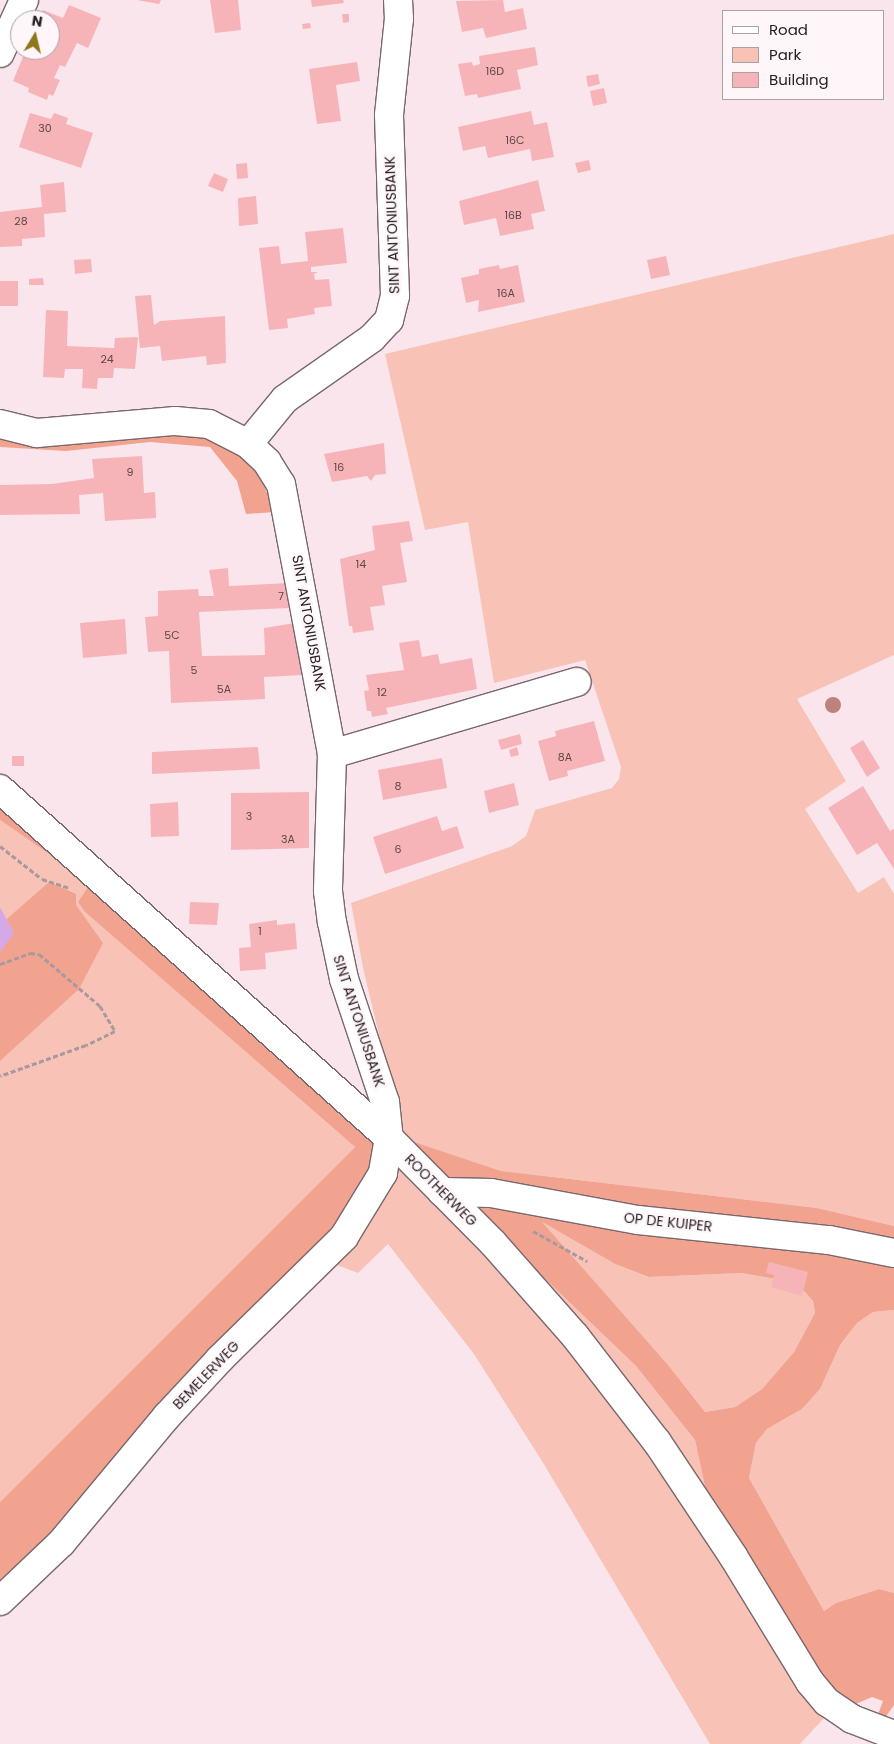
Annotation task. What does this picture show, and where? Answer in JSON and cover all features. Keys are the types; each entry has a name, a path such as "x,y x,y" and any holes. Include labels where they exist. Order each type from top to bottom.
{"street":[{"path":"0,53 24,0"},
{"name":"SINT ANTONIUSBANK","path":"248,444 285,398 372,338 389,320 395,296 389,115 399,19 398,0"},
{"name":"SINT ANTONIUSBANK","path":"0,424 38,433 188,420 221,428 248,444 267,462 285,497 332,754 328,882 332,922 344,979 385,1102 389,1138"},
{"path":"332,754 577,682"},
{"name":"ROOTHERWEG","path":"0,789 389,1138 493,1243 575,1336 657,1442 733,1556 810,1682 828,1702 852,1719 894,1734"},
{"name":"BEMELERWEG","path":"0,1602 61,1543 167,1416 220,1359 344,1237 383,1173 389,1138"},
{"name":"OP DE KUIPER","path":"442,1192 491,1192 638,1220 829,1240 894,1254"}],"path":[{"path":"0,846 29,870 55,885 86,890 110,886"},
{"path":"0,964 30,953 39,954 100,1006 115,1031 86,1045 0,1076"}],"green space":[{"path":"894,234 894,655 797,699 846,781 805,809 858,893 884,877 894,894 894,1226 817,1208 501,1171 397,1137 636,1366 695,1440 712,1519 824,1718 800,1744 710,1744 542,1461 474,1354 388,1244 358,1273 334,1264 395,1101 363,968 351,903 512,846 526,836 535,810 612,788 619,779 621,767 585,660 494,683 468,522 425,530 385,354"},
{"path":"0,820 72,870 101,868 85,912 355,1147 0,1502"},
{"path":"540,1221 615,1264 649,1277 741,1273 776,1279 805,1292 813,1301 815,1313 794,1352 762,1389 735,1407 705,1412 669,1366"},
{"path":"894,1310 894,1593 879,1589 836,1603 824,1611 749,1478 756,1443 767,1429 802,1409 820,1389 840,1345 857,1323 873,1312"}],"shaded area":[{"path":"172,420 247,444 275,512 246,514 237,481 210,447 150,442 66,451 0,447 0,426"},
{"path":"0,775 101,868 72,870 0,820"},
{"path":"101,868 139,894 159,916 396,1136 272,1316 0,1604 0,1502 355,1147 85,912 78,902"},
{"path":"49,882 76,894 76,905 103,943 79,989 0,1061 0,925"},
{"path":"0,907 14,933 0,952"},
{"path":"396,1136 501,1171 817,1208 894,1226 894,1310 873,1312 857,1323 840,1345 820,1389 802,1409 767,1429 756,1443 749,1478 824,1611 836,1603 879,1589 894,1593 894,1705 867,1744 883,1701 872,1697 824,1718 712,1519 695,1440 636,1366","holes":["542,1222 615,1264 649,1277 741,1273 776,1279 805,1292 813,1301 815,1313 794,1352 762,1389 735,1407 705,1412 669,1366"]}],"building":[{"path":"137,0 161,0 159,4"},
{"path":"210,0 238,0 241,30 215,33"},
{"path":"311,0 343,0 344,3 312,7"},
{"path":"503,0 505,12 523,8 527,29 486,38 483,28 462,32 456,1"},
{"path":"69,5 101,18 88,48 77,43 65,67 60,65 54,78 60,80 53,96 49,94 47,100 28,92 29,88 13,81 22,60 60,60 60,17 63,18"},
{"path":"342,14 349,14 349,22 343,23"},
{"path":"310,23 311,28 303,29 302,24"},
{"path":"535,47 538,65 517,70 521,89 478,98 477,94 465,96 458,64 472,62 473,66 480,64 479,56"},
{"path":"357,62 360,81 336,85 341,121 317,124 309,69"},
{"path":"598,74 600,84 588,87 586,76"},
{"path":"604,88 607,103 593,106 590,91"},
{"path":"531,111 534,125 547,122 554,157 532,161 530,149 488,158 485,146 463,151 458,127"},
{"path":"30,113 51,119 54,113 68,118 66,124 93,133 81,168 19,147"},
{"path":"589,160 591,170 578,173 575,163"},
{"path":"247,163 248,178 237,179 236,164"},
{"path":"214,173 228,179 223,192 208,186"},
{"path":"538,180 545,211 531,214 534,229 500,236 496,218 464,225 459,201"},
{"path":"64,182 66,212 44,214 45,237 22,239 22,246 0,247 0,212 42,207 40,185"},
{"path":"256,196 258,224 239,226 238,198"},
{"path":"343,228 347,263 311,267 311,272 318,272 314,274 315,280 329,279 332,306 314,308 315,314 287,319 288,328 269,330 259,248 279,246 281,264 308,261 305,232"},
{"path":"666,256 670,275 651,279 647,260"},
{"path":"91,259 92,272 75,274 74,260"},
{"path":"499,265 500,269 518,265 525,302 478,312 479,300 466,303 461,278 479,274 479,269"},
{"path":"43,278 44,285 29,285 29,279"},
{"path":"0,281 18,281 18,306 0,306"},
{"path":"151,295 154,325 160,321 225,316 226,363 207,365 206,356 162,361 160,346 140,348 135,296"},
{"path":"46,310 68,311 67,346 114,348 115,338 138,337 135,369 114,368 113,378 98,378 97,389 82,388 83,369 65,369 64,378 43,377"},
{"path":"384,443 386,474 375,475 371,481 367,476 332,482 324,454"},
{"path":"142,456 144,493 155,492 156,518 105,521 103,493 79,495 80,514 0,515 0,485 52,484 94,478 92,459"},
{"path":"409,521 413,541 400,543 407,582 382,586 385,605 370,607 374,630 353,633 352,626 349,626 340,559 375,550 372,526"},
{"path":"228,568 229,586 289,583 290,608 199,612 202,656 265,655 264,628 295,623 303,675 264,677 265,699 171,703 169,651 148,652 145,617 158,616 158,591 198,589 199,596 214,596 209,570"},
{"path":"125,619 127,654 83,658 80,623"},
{"path":"419,640 422,657 438,654 440,664 472,658 477,689 386,708 388,714 372,717 371,711 367,711 364,691 369,690 366,675 404,670 399,643"},
{"path":"594,721 605,761 567,771 568,776 549,781 538,741 556,736 555,731"},
{"path":"520,734 522,744 501,750 498,740"},
{"path":"863,740 880,768 867,777 850,748"},
{"path":"258,747 260,769 152,774 152,752"},
{"path":"517,747 519,755 511,757 509,750"},
{"path":"12,756 24,756 24,766 12,766"},
{"path":"442,758 447,788 383,800 378,770"},
{"path":"514,783 519,805 489,813 484,791"},
{"path":"863,786 890,831 894,829 894,869 877,843 857,855 828,808"},
{"path":"309,792 309,848 231,850 231,793"},
{"path":"178,802 179,836 151,837 150,804"},
{"path":"437,816 442,831 457,826 464,848 385,874 373,837"},
{"path":"190,902 219,903 217,925 189,924"},
{"path":"277,920 277,925 295,923 297,949 265,953 266,969 240,971 239,948 251,947 249,924"},
{"path":"769,1262 808,1272 802,1296 771,1287 774,1275 766,1273"}]}
